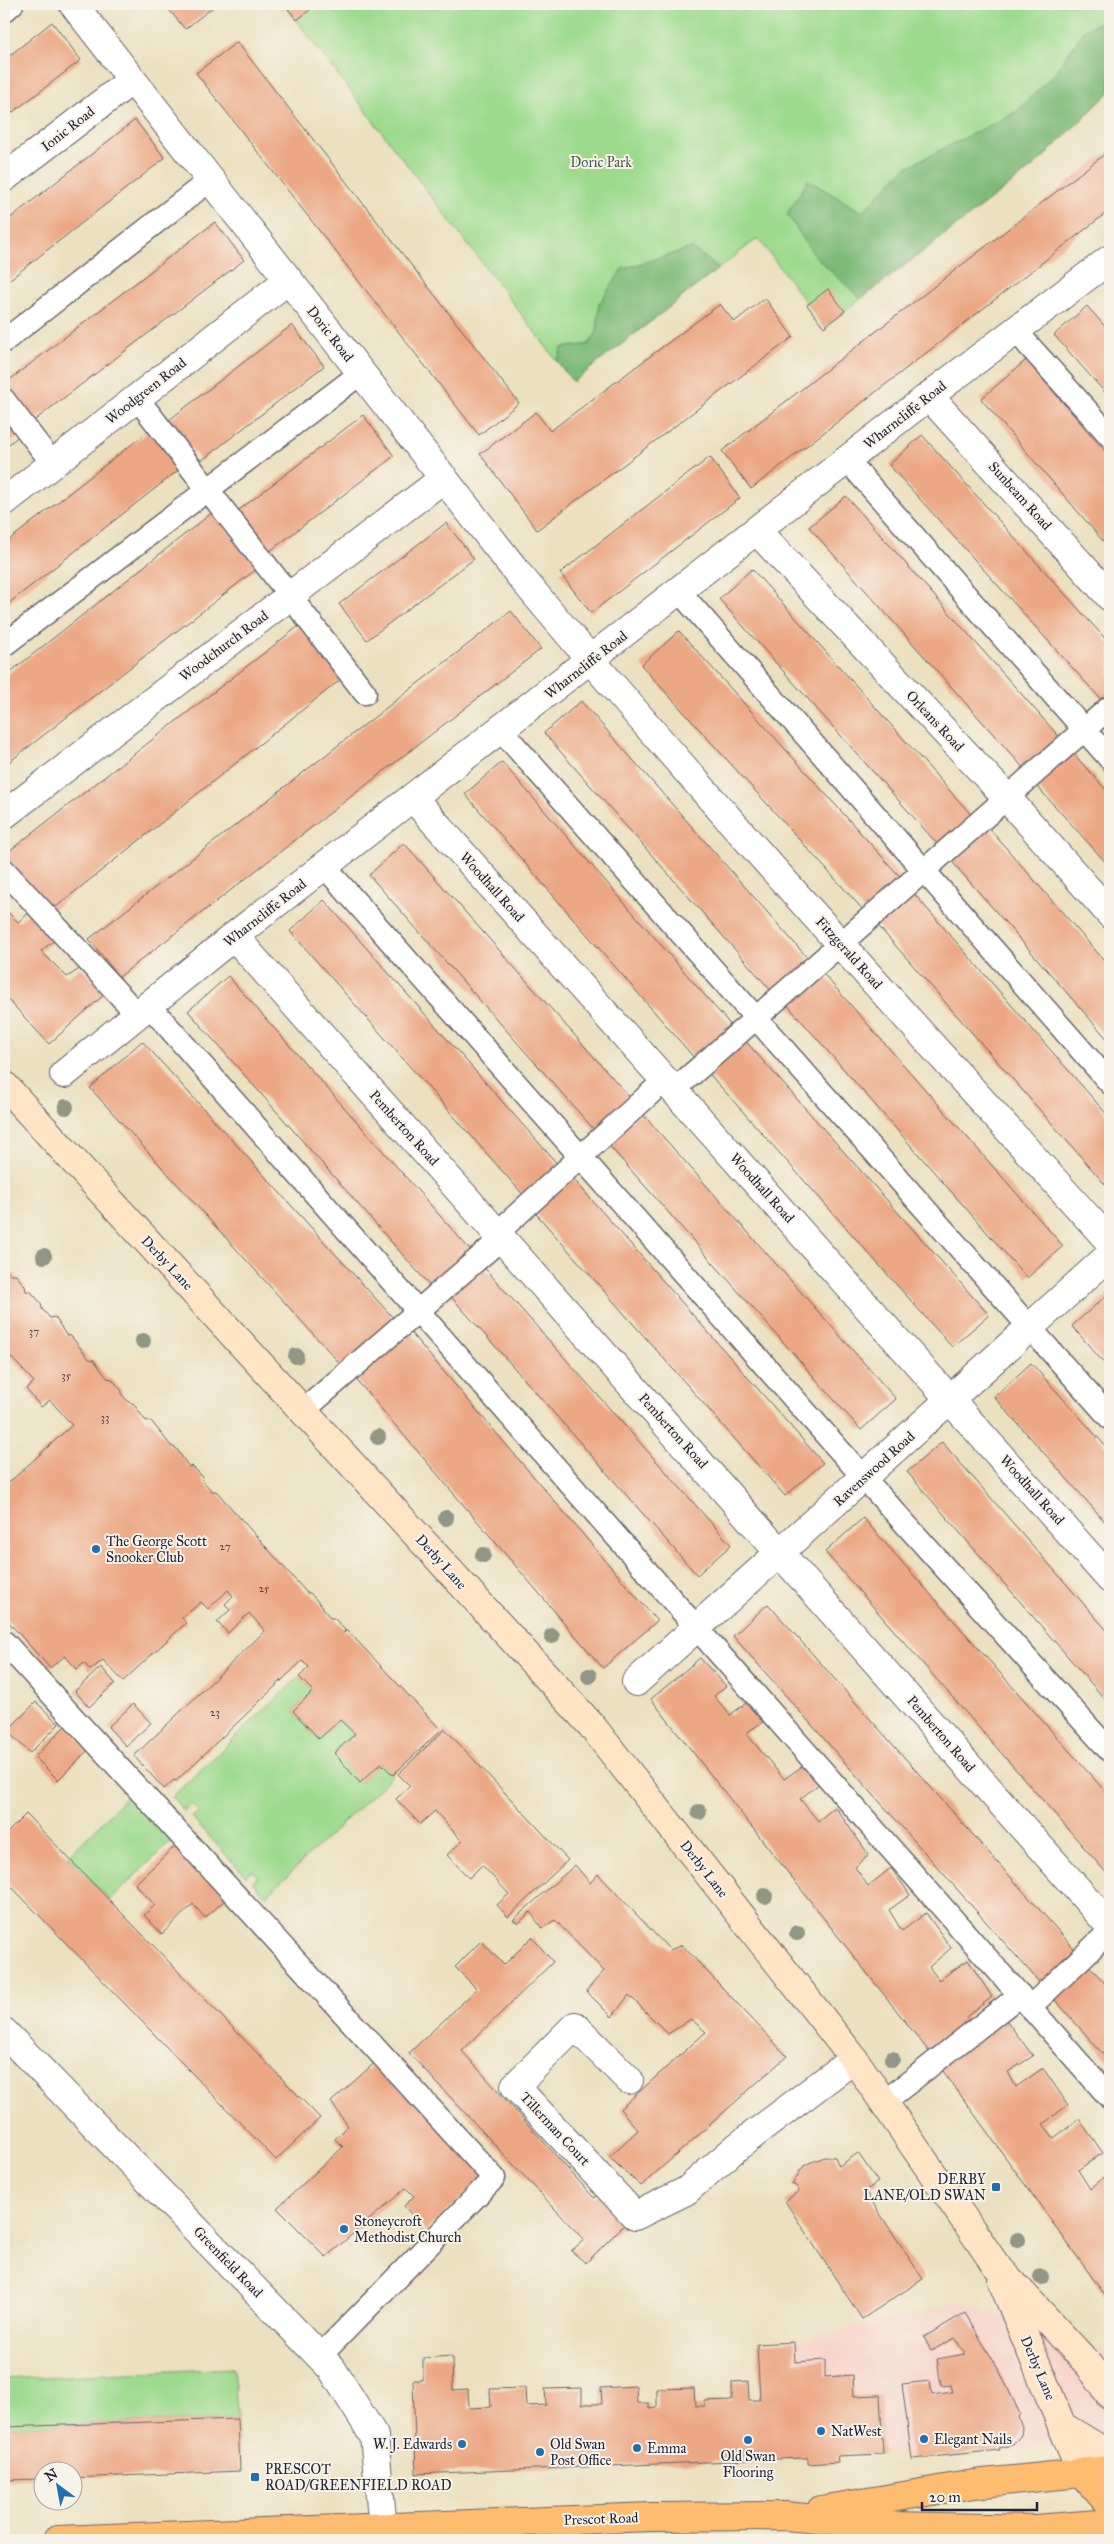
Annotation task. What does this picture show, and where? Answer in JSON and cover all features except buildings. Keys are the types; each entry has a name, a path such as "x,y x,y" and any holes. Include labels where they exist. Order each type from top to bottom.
{"main road":[{"name":"Prescot Road","path":"785,2516 974,2484 1110,2470"},
{"path":"1081,2472 1110,2505"},
{"name":"Prescot Road","path":"56,2540 210,2538 383,2528 449,2533 652,2517 785,2516 900,2526 1034,2529 1110,2523"}],"street":[{"name":"Doric Road","path":"73,4 361,373 590,661"},
{"name":"Ionic Road","path":"4,178 132,80"},
{"name":"Wharncliffe Road","path":"67,1072 234,936 502,730 929,396 1015,330 1105,273"},
{"name":"Woodgreen Road","path":"4,502 288,280"},
{"name":"Sunbeam Road","path":"929,396 1110,597"},
{"name":"Woodchurch Road","path":"4,815 444,478"},
{"name":"Orleans Road","path":"757,531 1008,798 1110,914"},
{"name":"Fitzgerald Road","path":"590,661 840,944 1110,1242"},
{"name":"Woodhall Road","path":"413,798 1110,1579"},
{"name":"Pemberton Road","path":"234,936 1110,1926"},
{"name":"Derby Lane","path":"4,1086 591,1725 854,2059 995,2264 1090,2366 1110,2395"},
{"name":"Ravenswood Road","path":"636,1682 952,1400 1110,1255"},
{"name":"Tillerman Court","path":"629,2080 575,2026 514,2086 635,2216 686,2192 736,2147 854,2059"},
{"name":"Greenfield Road","path":"4,2032 332,2369 374,2436 383,2528"},
{"name":"Derby Lane","path":"995,2264 1081,2472"},
{"path":"1062,2426 1110,2455"}],"lane":[{"path":"4,10 12,4"},
{"path":"4,341 210,180"},
{"path":"1015,330 1110,436"},
{"path":"4,645 361,373"},
{"path":"137,398 365,693"},
{"path":"4,400 53,464"},
{"path":"847,460 1110,760"},
{"path":"679,591 1110,1083"},
{"path":"303,1411 500,1236 581,1157 669,1085 756,1019 1110,708"},
{"path":"502,730 1110,1418"},
{"path":"325,867 864,1478 1110,1752"},
{"path":"4,870 143,1010 417,1311 1110,2098"},
{"path":"4,1642 494,2178 320,2356"},
{"path":"884,2102 1025,2001 1110,1931"}],"shaded area":[{"path":"958,2302 1110,2353 1110,2440 912,2459 883,2454 838,2456 838,2462 808,2464 807,2458 763,2460 757,2344 794,2342"}],"green space":[{"name":"Doric Park","path":"284,4 1110,4 1110,92 1034,166 824,327 758,238 573,382"},
{"path":"1110,19 1110,92 1034,166 861,299 814,255 787,214 808,180 862,212 905,168 1016,112 1055,73 1086,28"},
{"path":"692,248 719,268 573,382 557,361 562,348 589,344 597,332 599,304 622,269"},
{"path":"299,1677 313,1691 293,1711 319,1739 340,1720 355,1734 334,1753 360,1782 381,1763 393,1775 266,1896 252,1882 258,1877 252,1870 246,1876 191,1817 199,1812 191,1804 184,1811 172,1797"},
{"path":"131,1792 174,1838 110,1900 68,1857"},
{"path":"233,2368 238,2419 4,2427 4,2379"}],"place":[{"name":"The George Scott Snooker Club","path":"96,1549"},
{"name":"DERBY LANE/OLD SWAN","path":"996,2187"},
{"name":"Stoneycroft Methodist Church","path":"344,2229"},
{"name":"NatWest","path":"821,2431"},
{"name":"Elegant Nails","path":"924,2439"},
{"name":"Old Swan Flooring","path":"748,2440"},
{"name":"W. J. Edwards","path":"462,2444"},
{"name":"Emma","path":"637,2448"},
{"name":"Old Swan Post Office","path":"540,2452"},
{"name":"PRESCOT ROAD/GREENFIELD ROAD","path":"255,2477"}]}
